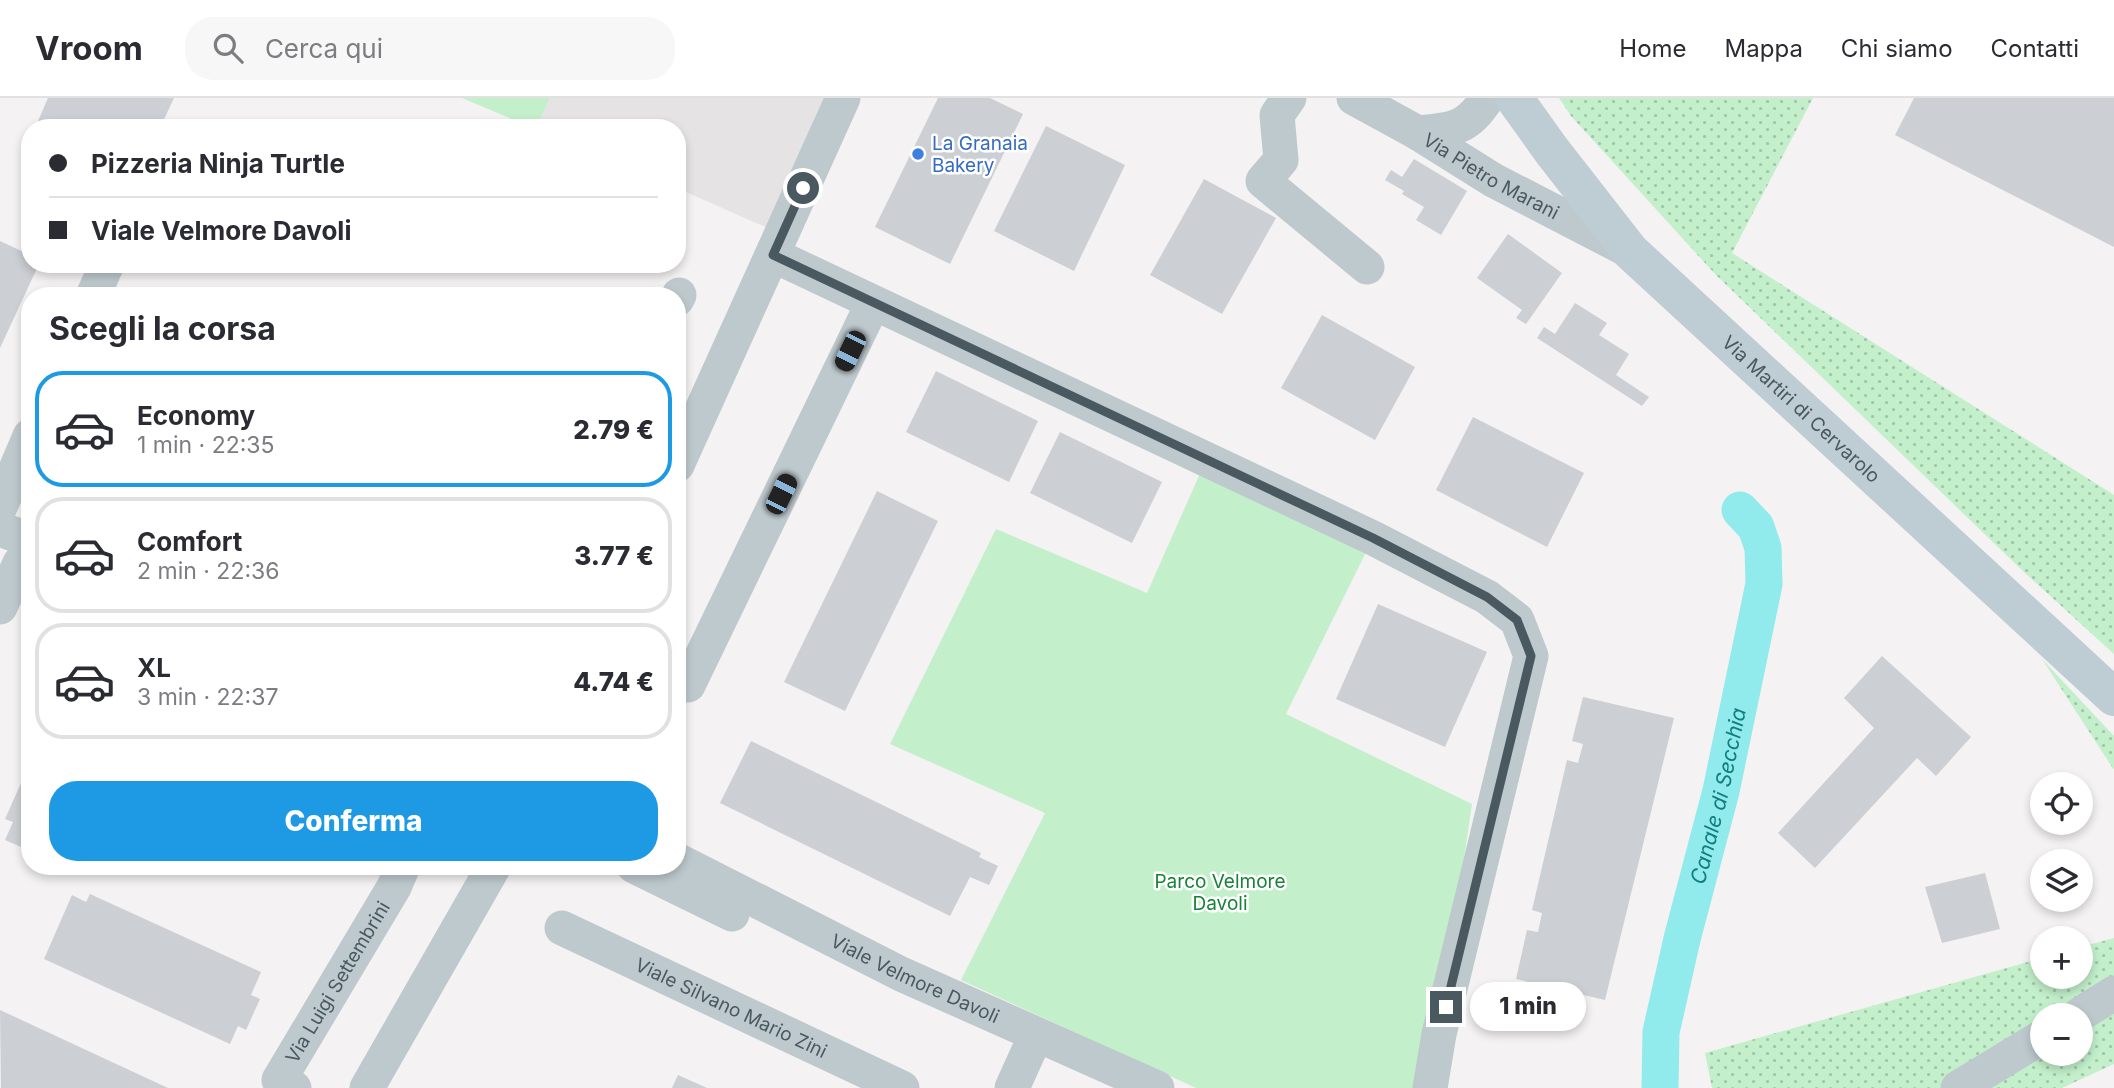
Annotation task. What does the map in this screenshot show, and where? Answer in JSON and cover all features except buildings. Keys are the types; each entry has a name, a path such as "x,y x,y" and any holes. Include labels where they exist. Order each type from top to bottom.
{"main road":[{"name":"Via Martiri di Cervarolo","path":"1514,98 1630,251 2114,697"}],"street":[{"path":"686,445 844,98"},
{"path":"1289,98 1277,115 1282,160 1264,181 1367,267"},
{"name":"Via Pietro Marani","path":"1354,98 1418,133 1493,180 1630,251"},
{"path":"1418,133 1448,130 1465,124 1478,112 1487,98"},
{"path":"773,255 1373,538 1487,597 1517,620 1531,656 1439,1034 1430,1088"},
{"path":"688,685 873,303"},
{"path":"0,507 18,443"},
{"path":"0,529 20,556 0,607"},
{"name":"Viale Velmore Davoli","path":"686,865 901,974 1032,1045 1101,1088"},
{"name":"Via Luigi Settembrini","path":"294,1088 279,1080 399,875"},
{"path":"367,1088 489,875"},
{"name":"Viale Velmore Davoli","path":"654,875 1032,1045 1096,1059 1157,1088"},
{"name":"Viale Silvano Mario Zini","path":"562,928 902,1088"},
{"path":"2093,1006 2114,993"},
{"path":"1958,1088 2030,1044"},
{"path":"1012,1088 1032,1045"}],"shaded area":[{"path":"550,98 832,98 772,230 686,192 686,119 540,119"}],"green space":[{"path":"462,98 550,98 540,119 512,119"},
{"path":"1559,98 1813,98 1732,253 2114,495 2114,654 2025,573 1715,274 1571,116"},
{"name":"Parco Velmore Davoli","path":"1206,460 1373,538 1286,714 1472,804 1430,1088 1196,1088 961,980 1045,813 890,744 996,529 1147,593"},
{"path":"2042,659 2114,736 2114,770"},
{"path":"2114,938 2114,1064 2062,1088 1712,1088 1705,1053 2030,961 2030,989 2093,989 2093,944"}],"waterway":[{"name":"Canale di Secchia","path":"1660,1088 1661,1032 1721,791 1764,584 1763,548 1756,527 1740,510"}],"place":[{"name":"La Granaia Bakery","path":"918,154"}],"route":[{"path":"803,188 773,255 1373,538 1487,597 1517,620 1531,656 1446,1007"}]}
